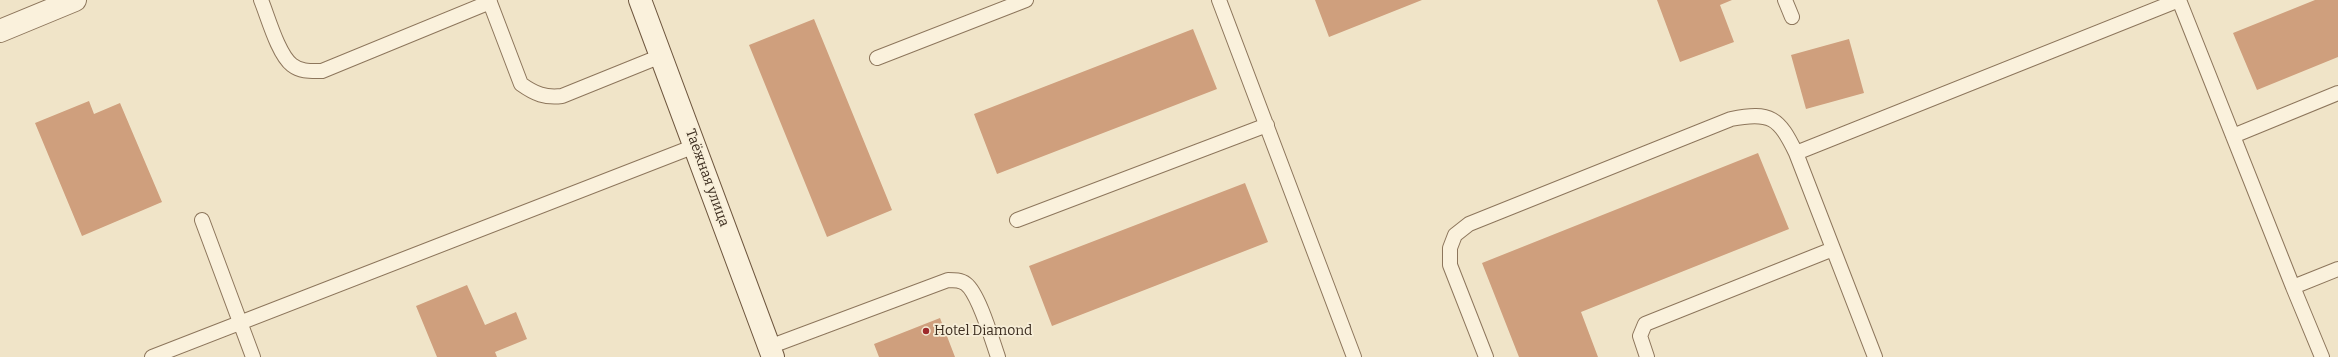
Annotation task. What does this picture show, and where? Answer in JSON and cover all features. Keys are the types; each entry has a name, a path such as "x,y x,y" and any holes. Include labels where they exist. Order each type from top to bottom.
{"street":[{"path":"0,31 75,0"},
{"name":"Таёжная улица","path":"640,0 771,352"}],"lane":[{"path":"261,0 282,52 292,65 306,71 322,71 490,1 521,84 546,98 562,96 661,56"},
{"path":"877,58 1026,0"},
{"path":"1219,0 1354,357"},
{"path":"1785,0 1792,17"},
{"path":"1796,153 2179,0 2232,136 2322,357"},
{"path":"2232,136 2338,93"},
{"path":"1486,357 1450,265 1450,248 1455,234 1469,224 1731,119 1753,114 1767,117 1784,128 1796,153 1875,357"},
{"path":"1017,220 1267,125"},
{"path":"152,357 695,146"},
{"path":"202,220 253,357"},
{"path":"1647,357 1640,336 1645,324 1833,249"},
{"path":"2293,287 2338,269"},
{"path":"771,352 948,280 958,280 965,283 974,292 998,357"}],"building":[{"path":"1315,0 1422,0 1329,37"},
{"path":"1657,0 1732,0 1720,5 1734,42 1680,62"},
{"path":"2315,0 2338,0 2338,57 2257,90 2233,33"},
{"path":"814,19 892,210 827,237 749,45"},
{"path":"1193,29 1217,89 997,174 974,114"},
{"path":"1849,39 1864,93 1806,109 1791,55"},
{"path":"89,101 94,114 120,103 162,202 82,236 35,123"},
{"path":"1758,153 1789,229 1581,312 1598,357 1519,357 1482,263"},
{"path":"1245,183 1268,242 1052,326 1029,266"},
{"path":"467,285 485,325 516,312 527,339 495,352 497,357 437,357 416,306"},
{"name":"Hotel Diamond","path":"940,318 955,357 879,357 874,344"}],"place":[{"name":"Hotel Diamond","path":"926,331"}]}
